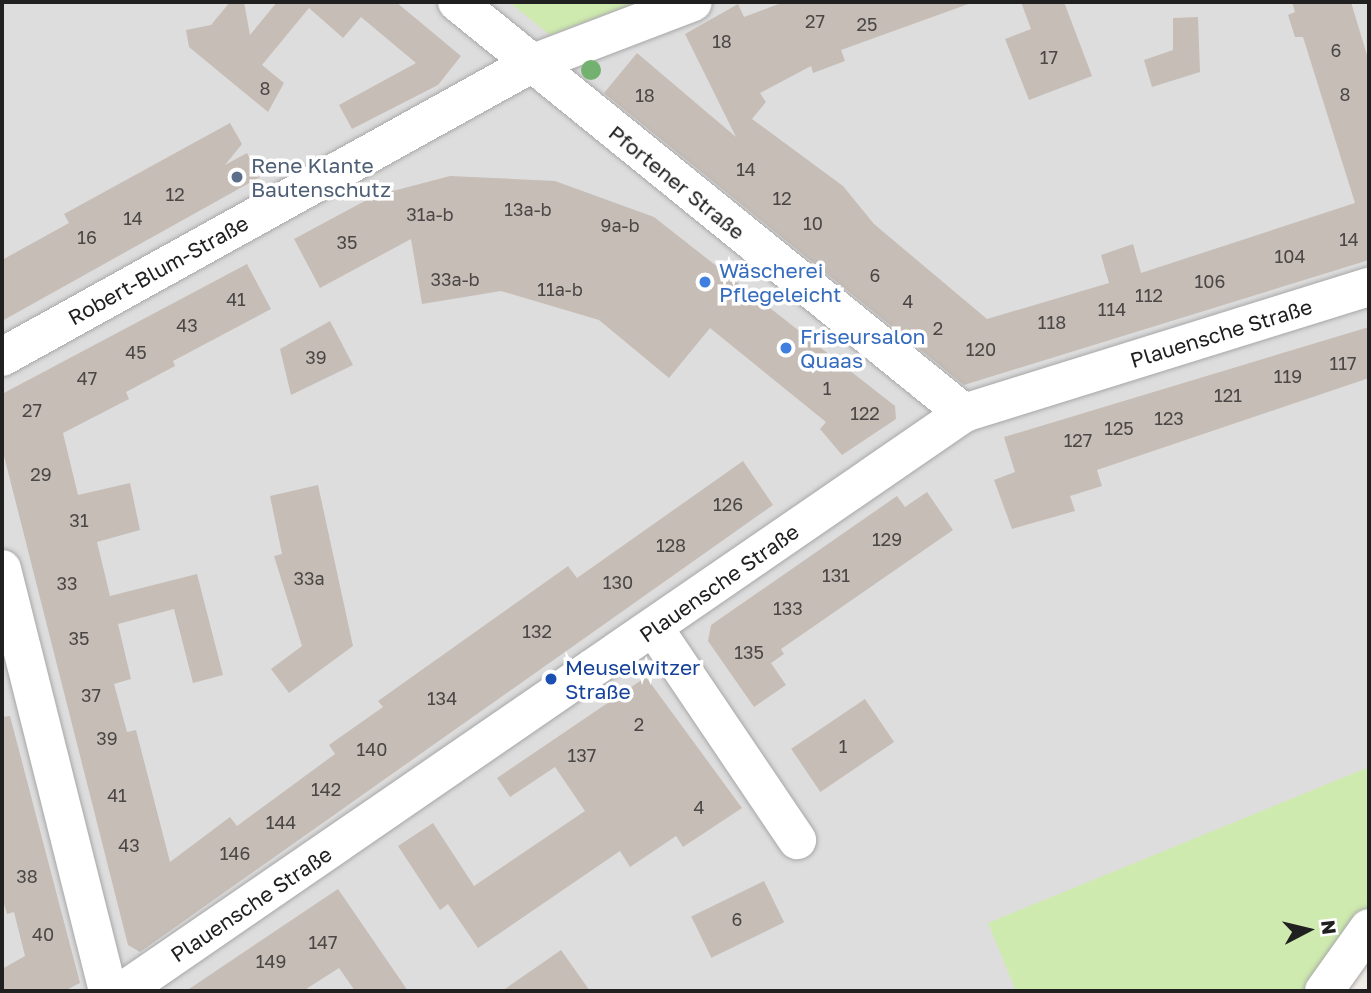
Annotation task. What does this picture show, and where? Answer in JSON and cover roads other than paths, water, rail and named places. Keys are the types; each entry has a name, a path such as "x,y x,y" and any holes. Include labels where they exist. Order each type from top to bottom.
{"street":[{"name":"Pfortener Straße","path":"457,2 964,413"},
{"name":"Robert-Blum-Straße","path":"2,356 531,64 693,2"},
{"name":"Plauensche Straße","path":"123,991 964,413 1369,288"},
{"path":"2,569 108,991"},
{"path":"654,628 797,840"},
{"path":"1324,991 1369,928"}],"place":[{"name":"Rene Klante Bautenschutz","path":"237,177"},
{"name":"Wäscherei Pflegeleicht","path":"705,282"},
{"name":"Friseursalon Quaas","path":"786,348"},
{"name":"Meuselwitzer Straße","path":"551,679"}]}
